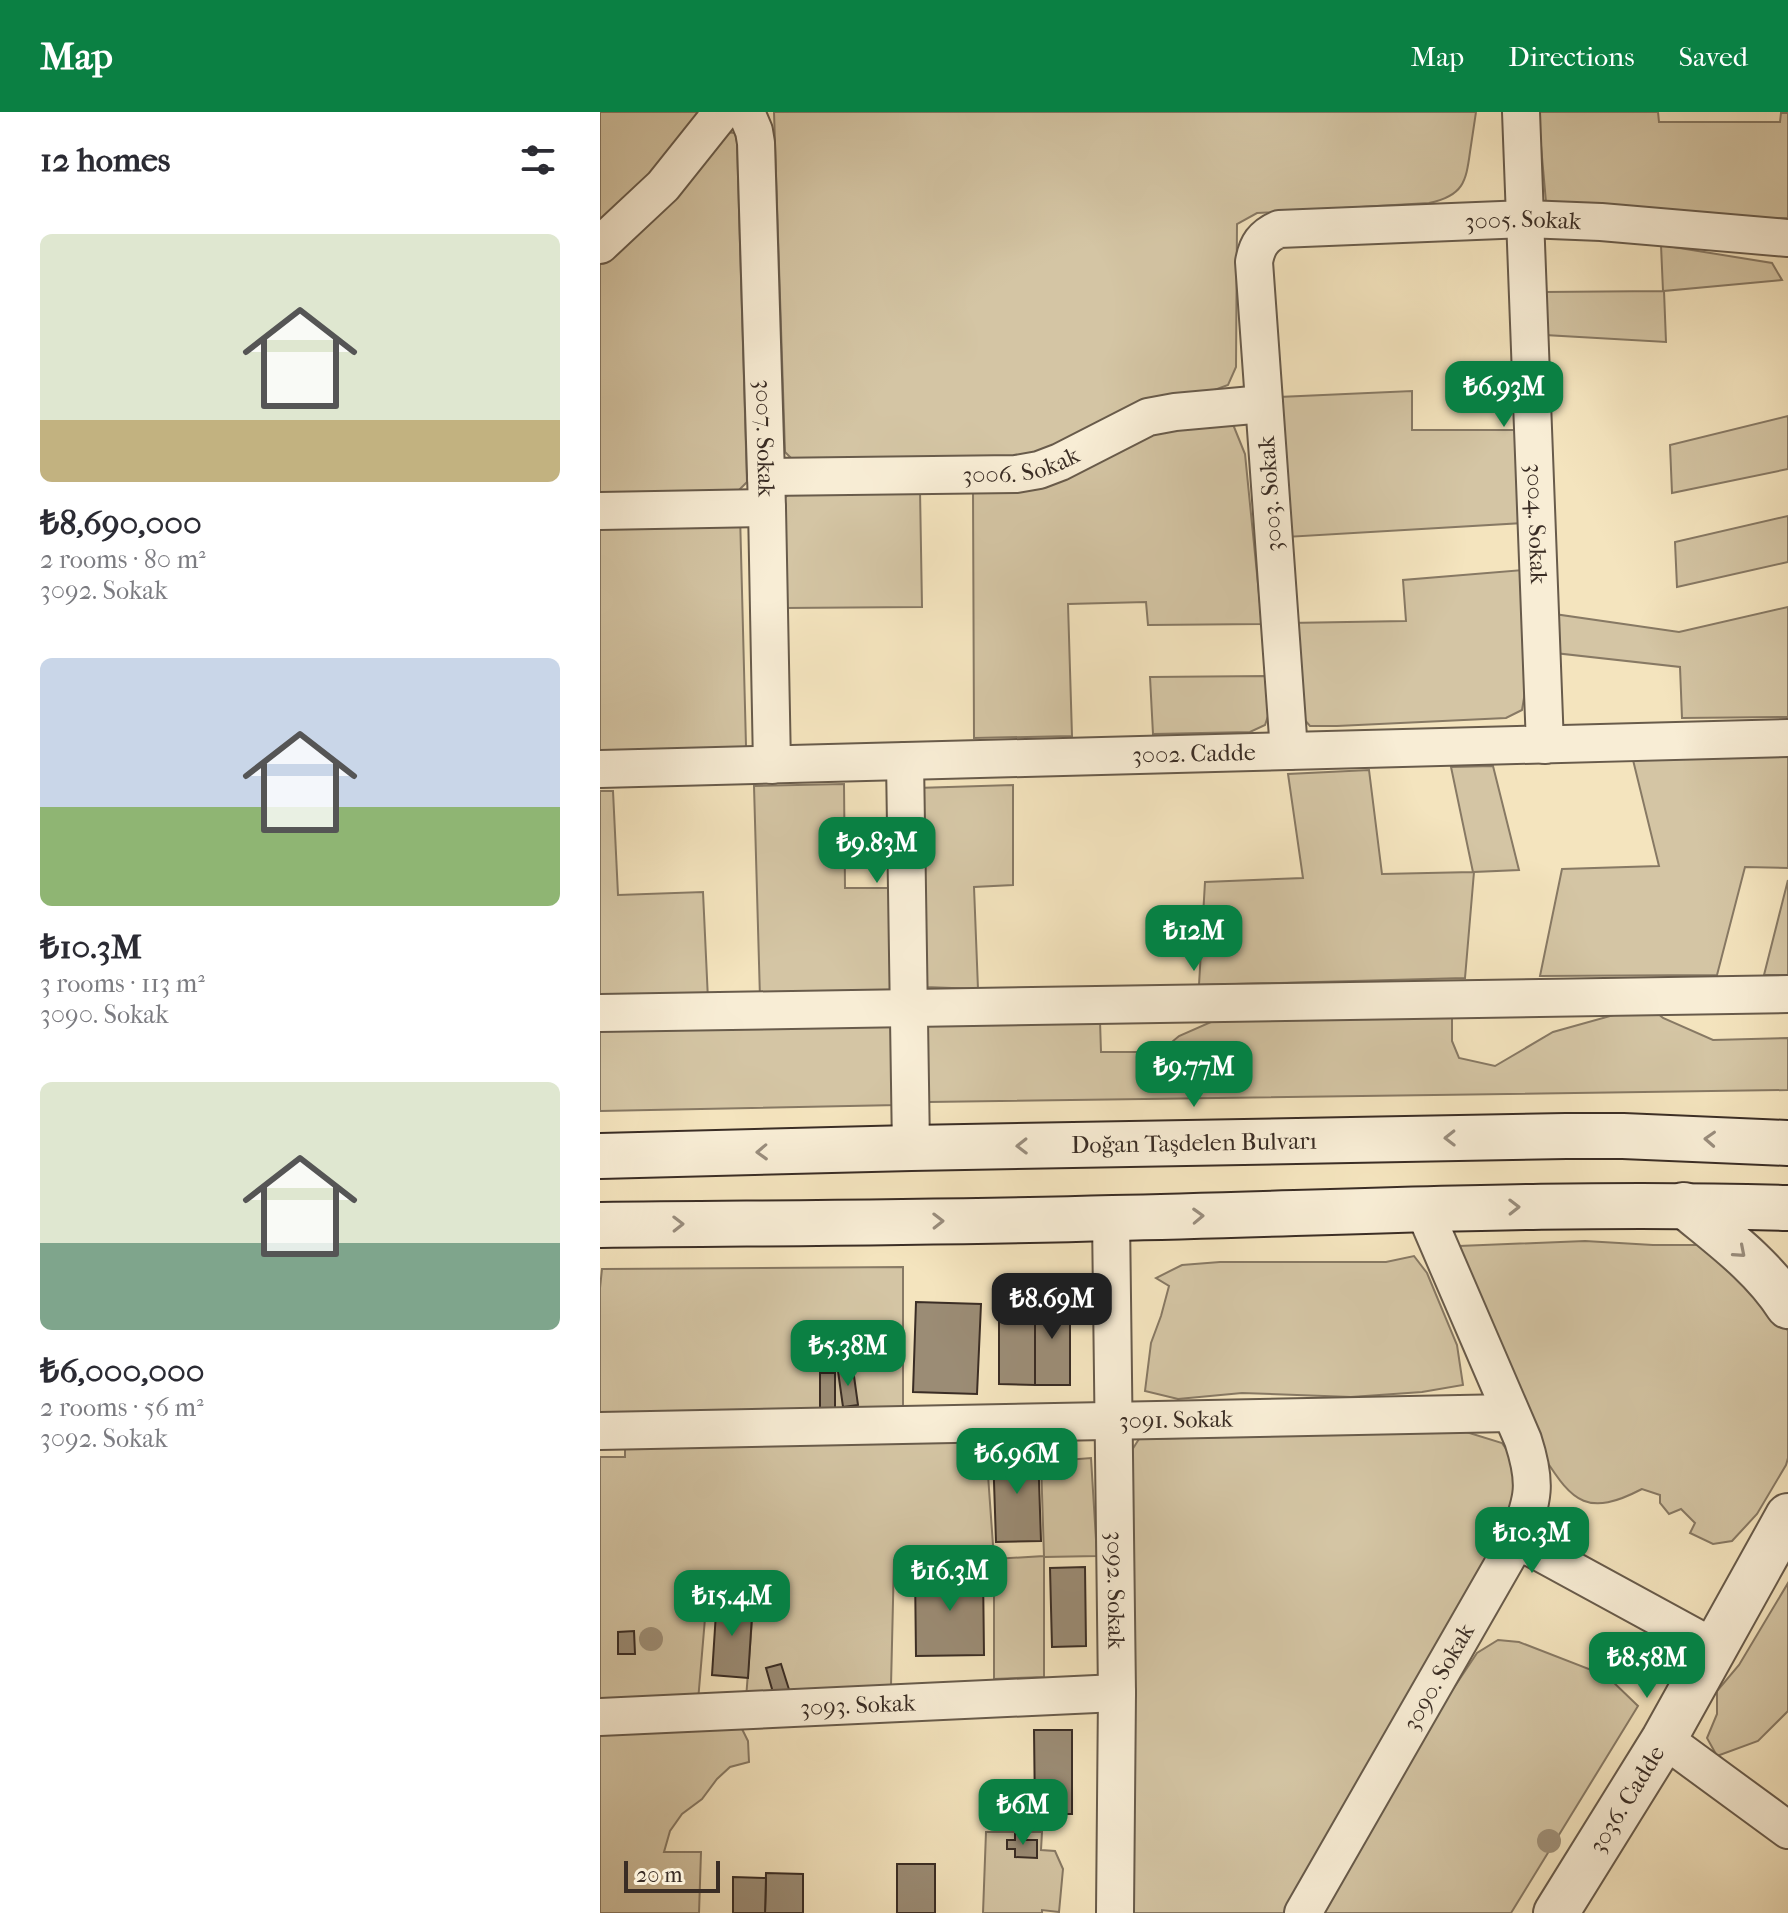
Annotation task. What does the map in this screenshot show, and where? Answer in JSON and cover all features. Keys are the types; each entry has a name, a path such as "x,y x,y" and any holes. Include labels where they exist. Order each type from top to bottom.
{"main road":[{"name":"Doğan Taşdelen Bulvarı","path":"600,1156 1566,1136 1788,1143"},
{"path":"1684,1205 1753,1263 1788,1306"},
{"path":"600,1225 1111,1218 1423,1208 1684,1205 1788,1208"},
{"name":"3036. Cadde","path":"1556,1913 1664,1739 1788,1516"}],"street":[{"path":"600,245 663,186 722,112"},
{"name":"3007. Sokak","path":"746,112 756,143 772,765"},
{"name":"3004. Sokak","path":"1521,112 1545,745"},
{"name":"3005. Sokak","path":"1262,240 1279,229 1526,219 1630,224 1788,238"},
{"name":"3003. Sokak","path":"1262,240 1254,262 1289,751"},
{"name":"3006. Sokak","path":"600,511 767,493 1016,474 1060,462 1148,417 1264,404"},
{"name":"3002. Cadde","path":"600,769 1788,738"},
{"path":"905,761 911,1148"},
{"path":"600,1013 1788,994"},
{"name":"3090. Sokak","path":"1303,1913 1517,1540 1532,1491 1531,1465 1523,1440 1423,1208"},
{"name":"3092. Sokak","path":"1111,1218 1117,1693 1115,1913"},
{"name":"3091. Sokak","path":"600,1431 1510,1413"},
{"path":"1517,1540 1715,1648"},
{"name":"3093. Sokak","path":"600,1717 1117,1693"},
{"path":"1664,1739 1788,1830"}],"shaded area":[{"path":"600,112 700,112 695,125 623,206 600,219"},
{"path":"774,112 1476,112 1464,179 1456,192 1449,196 1429,203 1257,213 1237,224 1236,367 1228,385 1033,457 794,461 785,452"},
{"path":"1538,112 1658,112 1659,122 1780,122 1781,113 1788,113 1788,218 1546,202"},
{"path":"725,132 735,133 737,142 747,482 736,493 600,497 600,257"},
{"path":"1661,245 1772,263 1782,280 1664,291 1666,342 1545,335 1544,292 1663,291"},
{"path":"1412,391 1412,430 1518,430 1523,523 1286,537 1279,397"},
{"path":"1788,416 1788,469 1672,493 1670,445"},
{"path":"1230,417 1245,454 1262,624 1148,625 1146,602 1068,604 1072,736 974,738 973,490 1140,434"},
{"path":"920,490 922,607 783,608 783,499 792,492"},
{"path":"740,514 746,746 728,760 600,762 600,520"},
{"path":"1788,516 1788,562 1677,587 1675,542"},
{"path":"1523,570 1526,686 1522,710 1506,718 1337,726 1310,726 1303,718 1288,623 1406,621 1403,580"},
{"path":"1788,607 1788,717 1682,718 1680,667 1555,653 1554,614 1679,632"},
{"path":"1265,676 1269,713 1265,725 1250,732 1153,734 1150,677"},
{"path":"1788,754 1788,868 1745,867 1717,975 1540,976 1562,869 1659,866 1633,760"},
{"path":"1493,766 1519,870 1474,872 1465,978 1199,985 1205,882 1303,878 1288,774 1369,770 1382,874 1473,872 1451,767"},
{"path":"844,784 845,888 893,888 894,985 889,994 760,998 754,786"},
{"path":"1013,785 1013,885 974,887 978,989 925,987 917,788"},
{"path":"600,791 613,791 618,895 703,892 708,1000 600,1000"},
{"path":"1788,880 1788,975 1764,975"},
{"path":"1628,1011 1655,1011 1663,1018 1713,1040 1788,1038 1788,1090 929,1102 924,1062 928,1023 1100,1021 1101,1052 1160,1052 1179,1036 1220,1018 1452,1014 1452,1041 1459,1058 1495,1066 1553,1032"},
{"path":"898,1025 898,1105 600,1111 600,1029"},
{"path":"1585,1241 1698,1245 1764,1291 1788,1331 1788,1458 1757,1514 1732,1541 1713,1544 1690,1533 1695,1523 1681,1509 1669,1514 1660,1503 1660,1495 1642,1489 1623,1498 1595,1503 1584,1501 1564,1485 1544,1457 1453,1255 1459,1246"},
{"path":"1414,1256 1427,1273 1457,1345 1463,1385 1422,1392 1351,1397 1242,1393 1178,1399 1145,1391 1151,1343 1169,1286 1156,1278 1182,1265 1220,1262 1386,1262"},
{"path":"903,1267 903,1413 600,1412 602,1269"},
{"path":"1463,1431 1502,1443 1523,1474 1524,1501 1289,1913 1124,1913 1132,1450 1139,1439"},
{"path":"985,1433 994,1559 894,1560 891,1686 746,1699 755,1581 708,1583 698,1701 600,1706 600,1457 625,1457 625,1446"},
{"path":"1091,1458 1097,1556 1044,1557 1044,1677 994,1679 994,1559 1044,1556 1041,1462"},
{"path":"1788,1583 1788,1711 1758,1741 1717,1756 1707,1738 1717,1714 1717,1691 1739,1665"},
{"path":"1498,1640 1519,1642 1607,1676 1638,1706 1511,1913 1318,1913 1387,1788 1477,1653"},
{"path":"702,1722 741,1727 748,1741 749,1762 730,1767 702,1799 682,1814 670,1831 664,1852 701,1852 699,1913 600,1913 600,1735"},
{"path":"986,1832 1042,1832 1041,1850 1055,1851 1063,1869 1059,1912 983,1913"}],"building":[{"path":"999,1297 1035,1297 1035,1385 999,1384"},
{"path":"1035,1297 1070,1297 1070,1385 1035,1385"},
{"path":"916,1302 981,1304 977,1394 913,1392"},
{"path":"853,1369 858,1405 843,1407 838,1371"},
{"path":"820,1373 835,1373 835,1409 820,1409"},
{"path":"1038,1451 1041,1541 996,1542 993,1452"},
{"path":"1085,1567 1086,1646 1052,1647 1050,1568"},
{"path":"983,1570 984,1655 916,1656 915,1571"},
{"path":"717,1597 753,1600 748,1678 712,1675"},
{"path":"634,1631 635,1654 618,1654 618,1632"},
{"path":"781,1664 792,1699 776,1703 766,1668"},
{"path":"1034,1730 1072,1730 1072,1814 1035,1814"},
{"path":"1015,1834 1026,1834 1026,1840 1037,1840 1037,1858 1015,1857 1015,1849 1007,1849 1007,1840 1015,1840"},
{"path":"897,1864 935,1864 935,1913 897,1913"},
{"path":"766,1873 803,1874 803,1913 765,1913"},
{"path":"733,1877 766,1878 765,1913 733,1913"}]}
